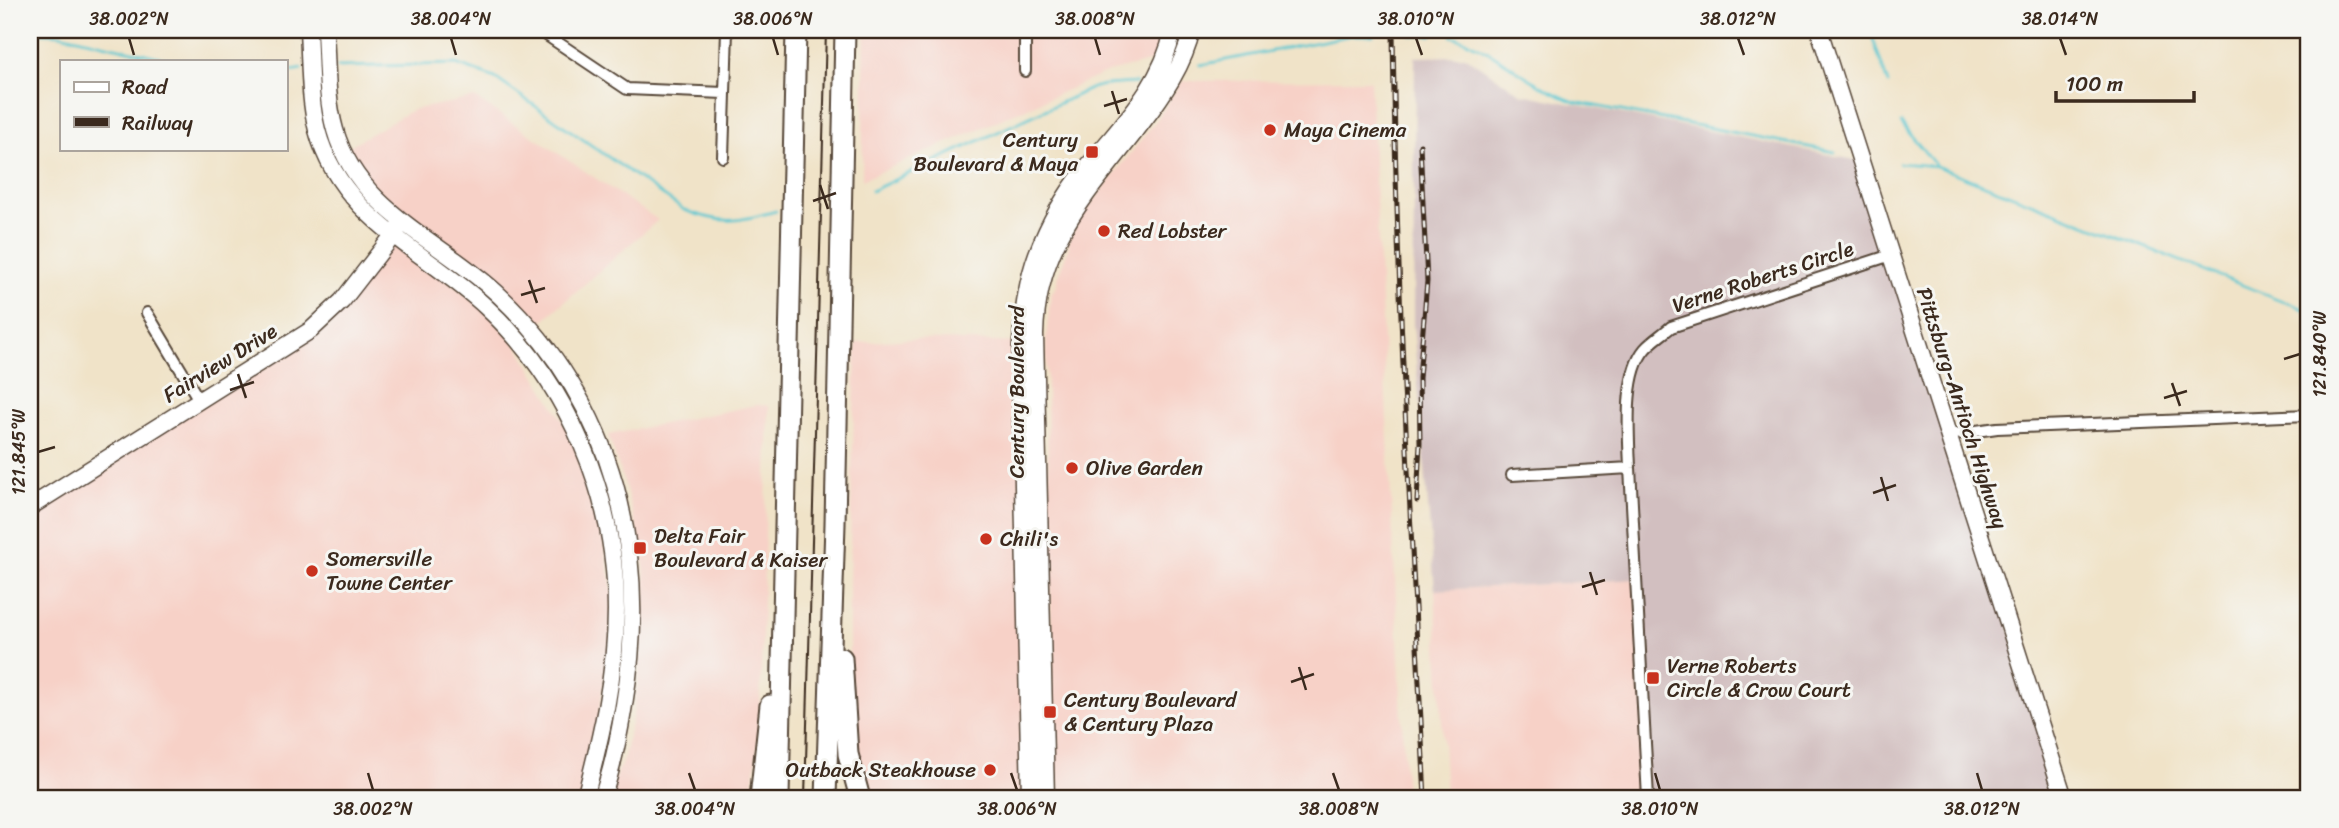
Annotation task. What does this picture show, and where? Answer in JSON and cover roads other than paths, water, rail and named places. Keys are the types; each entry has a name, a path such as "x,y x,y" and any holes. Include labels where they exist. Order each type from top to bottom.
{"highway":[{"path":"779,798 796,30"},
{"path":"826,798 835,524 845,30"},
{"path":"835,524 842,605 842,667 848,754 860,798"},
{"path":"760,798 784,568"}],"main road":[{"path":"308,30 312,103 322,148 331,167 352,198 398,229 476,298 525,349 564,408 595,478 612,552 616,610 608,699 584,798"},
{"path":"325,30 330,102 342,149 354,171 398,229 422,236 483,281 536,335 579,397 609,465 627,534 633,607 627,688 602,798"},
{"name":"Century Boulevard","path":"1030,798 1021,406 1023,313 1031,274 1049,226 1069,191 1135,111 1155,80 1169,50 1173,30"},
{"name":"Century Boulevard","path":"1046,798 1035,335 1039,287 1044,270 1069,217 1159,100 1178,69 1192,30"},
{"name":"Pittsburg-Antioch Highway","path":"1819,30 2064,798"},
{"name":"Fairview Drive","path":"32,500 299,339 321,322 342,300 398,229"}],"street":[{"path":"539,30 627,89 724,93"},
{"path":"723,157 727,30"},
{"path":"1024,71 1025,30"},
{"name":"Verne Roberts Circle","path":"1648,798 1629,468 1632,377 1644,350 1671,327 1891,255"},
{"path":"147,313 199,400"},
{"path":"1948,435 1997,428 2309,415"},
{"path":"1511,475 1629,468"}],"waterway":[{"path":"1870,30 1888,84"},
{"path":"30,32 60,34 172,60"},
{"path":"1200,65 1353,35 1373,35"},
{"path":"1411,35 1432,35"},
{"path":"1452,36 1484,50 1544,87 1575,102 1835,152"},
{"path":"337,67 456,64 495,78 684,210 720,220 750,218 776,211"},
{"path":"287,72 302,69"},
{"path":"871,191 1092,88 1136,83"},
{"path":"1901,123 1936,166"},
{"path":"1899,163 1936,166 2309,311"}],"tram line":[{"path":"805,798 826,30"}],"railway":[{"path":"1393,30 1401,318 1425,798"},
{"path":"1417,501 1419,378 1427,281 1420,145"}],"place":[{"name":"Maya Cinema","path":"1270,130"},
{"name":"Century Boulevard & Maya","path":"1092,152"},
{"name":"Red Lobster","path":"1104,231"},
{"name":"Olive Garden","path":"1072,468"},
{"name":"Chili's","path":"986,539"},
{"name":"Delta Fair Boulevard & Kaiser","path":"640,548"},
{"name":"Somersville Towne Center","path":"312,571"},
{"name":"Verne Roberts Circle & Crow Court","path":"1653,678"},
{"name":"Century Boulevard & Century Plaza","path":"1050,712"},
{"name":"Outback Steakhouse","path":"990,770"}]}
